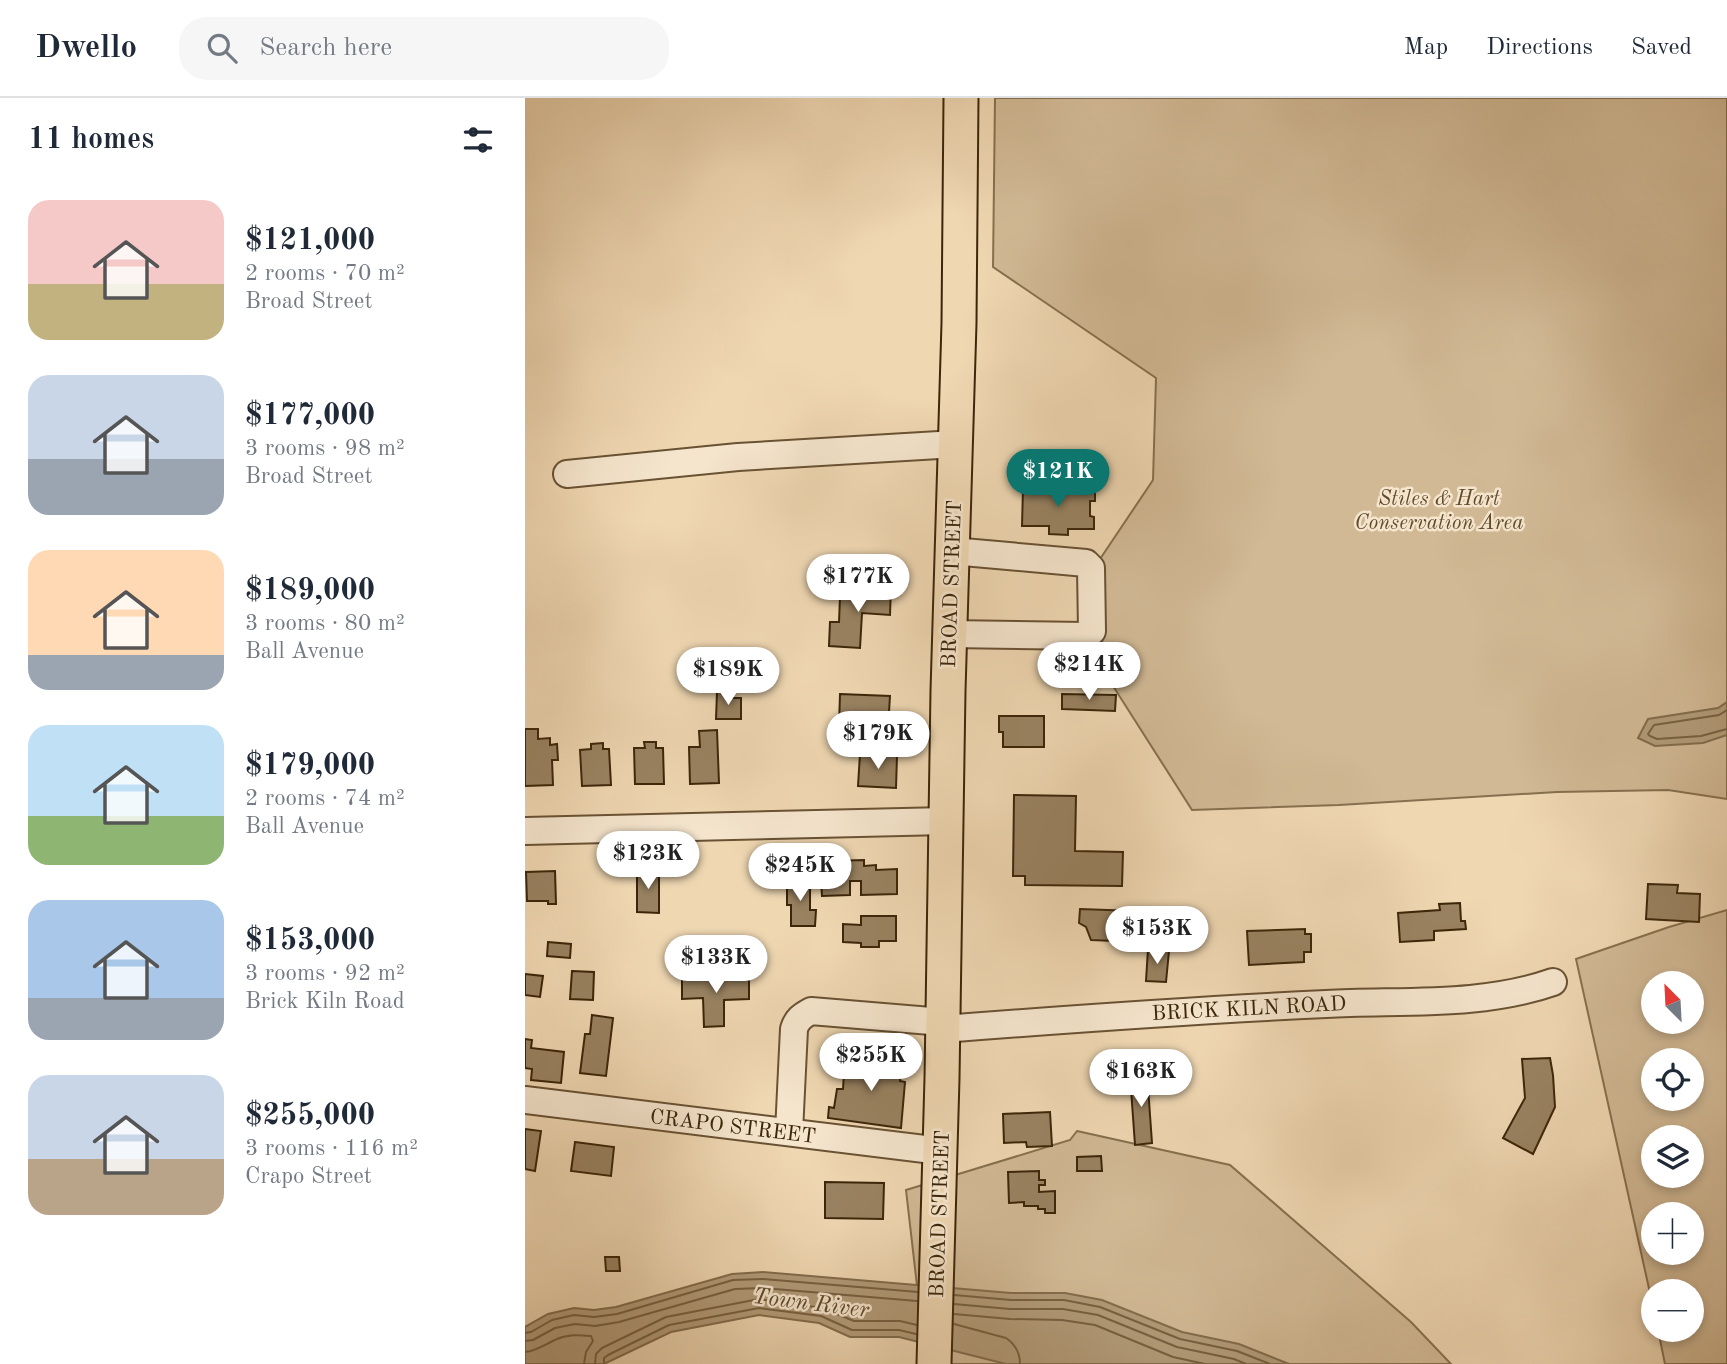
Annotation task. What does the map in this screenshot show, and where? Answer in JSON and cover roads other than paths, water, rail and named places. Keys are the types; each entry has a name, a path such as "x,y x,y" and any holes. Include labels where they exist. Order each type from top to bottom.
{"main road":[{"name":"BROAD STREET","path":"934,1364 941,1152 949,634 960,262 961,98"}],"street":[{"path":"567,474 738,457 956,444"},
{"path":"949,634 1087,636 1092,631 1091,568 1086,563 952,551"},
{"path":"525,831 946,821"},
{"name":"BRICK KILN ROAD","path":"789,1132 794,1029 796,1021 811,1011 943,1026 1225,1008 1473,999 1521,992 1553,982"},
{"name":"CRAPO STREET","path":"525,1100 941,1152"}],"water":[{"path":"1727,702 1727,735 1703,743 1655,746 1638,738 1648,719 1718,708"},
{"name":"Town River","path":"763,1272 1011,1293 1065,1293 1102,1300 1182,1332 1239,1344 1289,1364 1006,1364 899,1337 850,1337 819,1323 759,1315 671,1332 604,1364 525,1364 525,1327 548,1314 574,1308 594,1310 616,1307 732,1274"}],"park label":[{"name":"Stiles & Hart Conservation Area","path":"1439,510"}]}
